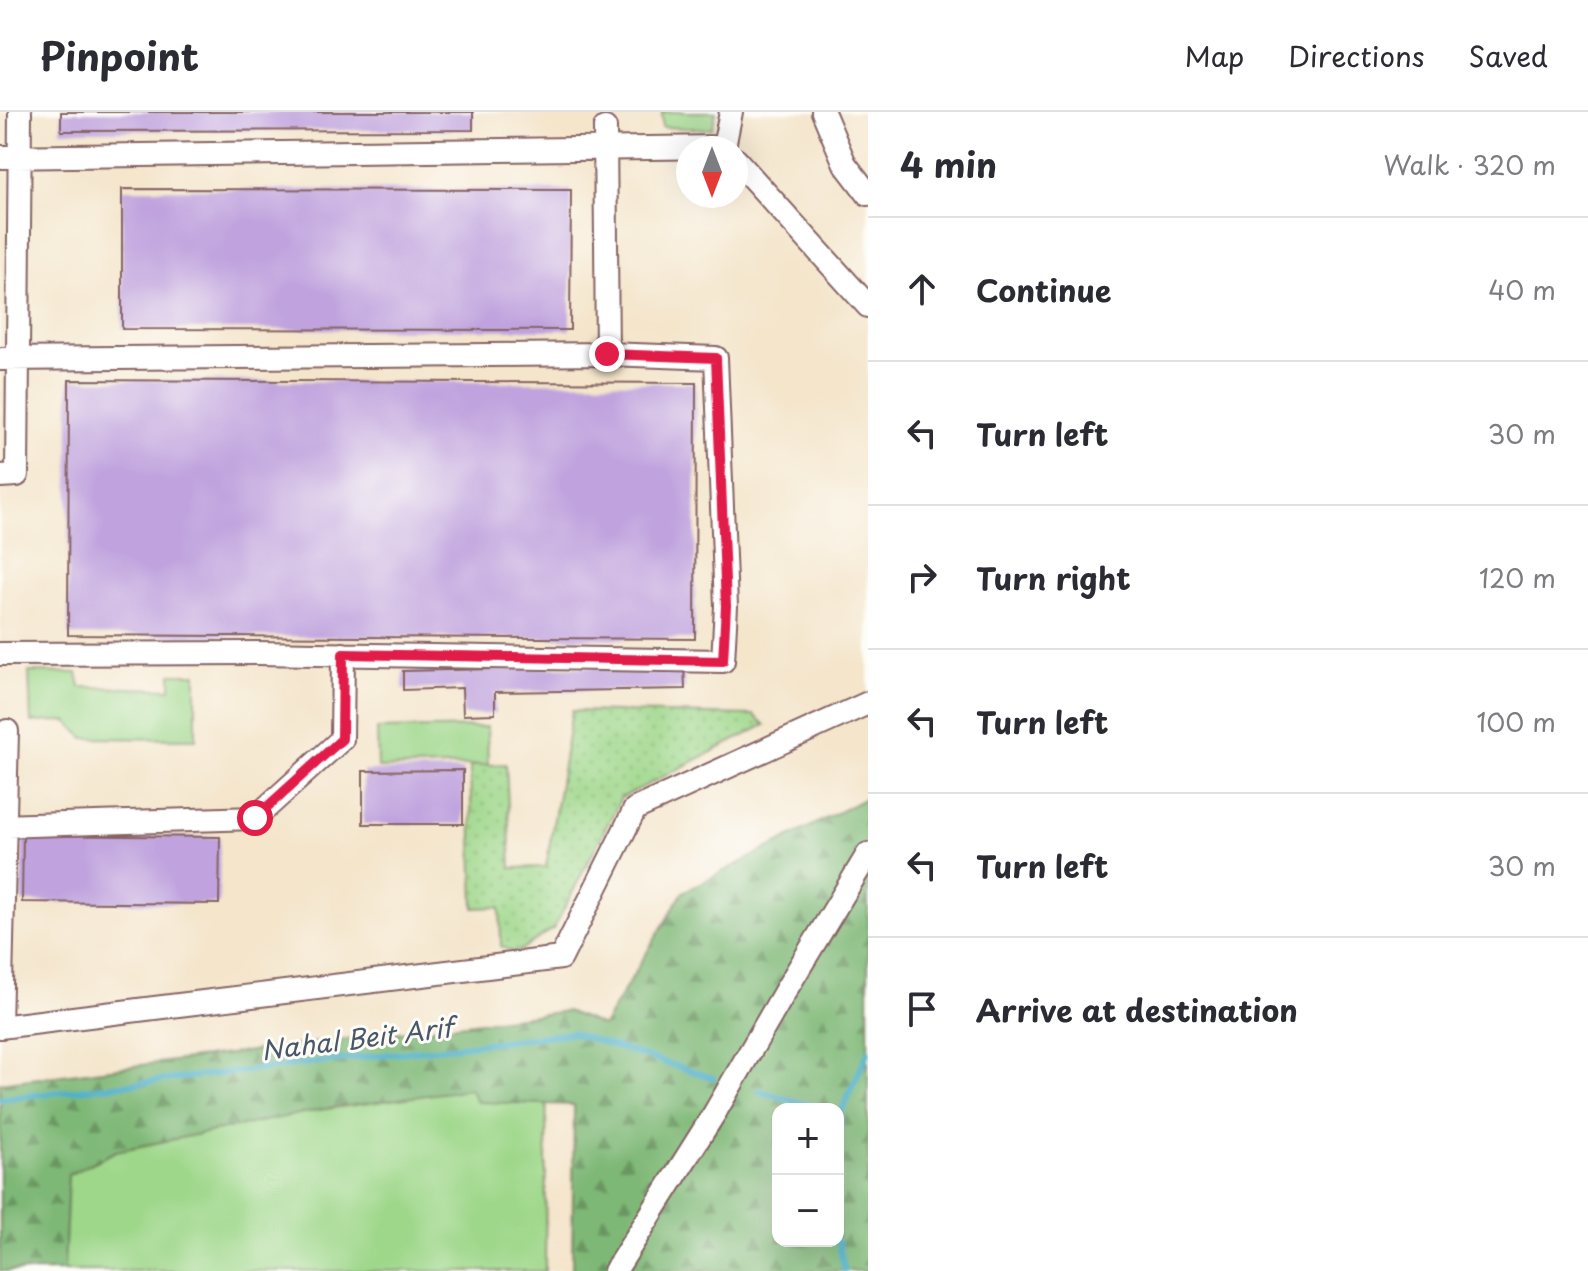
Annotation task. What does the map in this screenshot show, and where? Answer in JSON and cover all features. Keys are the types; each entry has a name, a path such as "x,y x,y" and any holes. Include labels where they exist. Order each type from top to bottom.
{"lane":[{"path":"0,476 17,475 9,359 19,243 10,156 20,112"},
{"path":"729,136 731,112"},
{"path":"823,112 845,164 868,194"},
{"path":"10,156 605,138 676,146"},
{"path":"605,138 607,354"},
{"path":"748,174 868,306"},
{"path":"0,265 19,243"},
{"path":"0,654 343,654 723,661 726,606 716,358 607,354 9,359"},
{"path":"2,826 255,818 342,739 343,654"},
{"path":"7,731 2,826 0,1027 561,958 635,809 868,703"},
{"path":"615,1271 714,1114 868,854"}],"green space":[{"path":"662,112 716,112 712,129 662,127"},
{"path":"29,672 77,673 80,687 171,689 171,674 196,674 196,739 84,738 67,721 31,722"},
{"path":"572,711 754,715 765,725 621,798 554,928 516,953 501,946 500,907 474,908 470,766 506,764 511,868 546,867"},
{"path":"487,727 488,765 378,768 377,729"},
{"path":"868,797 868,1271 572,1271 574,1105 477,1102 470,1089 319,1110 116,1151 68,1175 64,1271 0,1271 0,1083 567,1011 603,1026 683,892"},
{"path":"547,1057 545,1271 0,1271 0,1125"}],"building":[{"path":"61,112 473,112 473,130 61,131"},
{"path":"122,189 571,190 570,330 122,329"},
{"path":"69,380 696,383 695,639 68,635"},
{"path":"684,665 685,689 495,692 495,714 463,715 462,688 403,690 403,671"},
{"path":"463,770 463,824 363,824 363,771"},
{"path":"23,835 220,837 219,904 22,902"}],"waterway":[{"name":"Nahal Beit Arif","path":"0,1099 572,1033 713,1078"},
{"path":"844,1105 868,1052"},
{"name":"Nahal Beit Arif","path":"759,1091 801,1103"},
{"name":"Nahal Beit Arif","path":"839,1247 845,1271"}],"route":[{"path":"255,818 342,739 343,654 723,661 726,606 716,358 607,354"}]}
